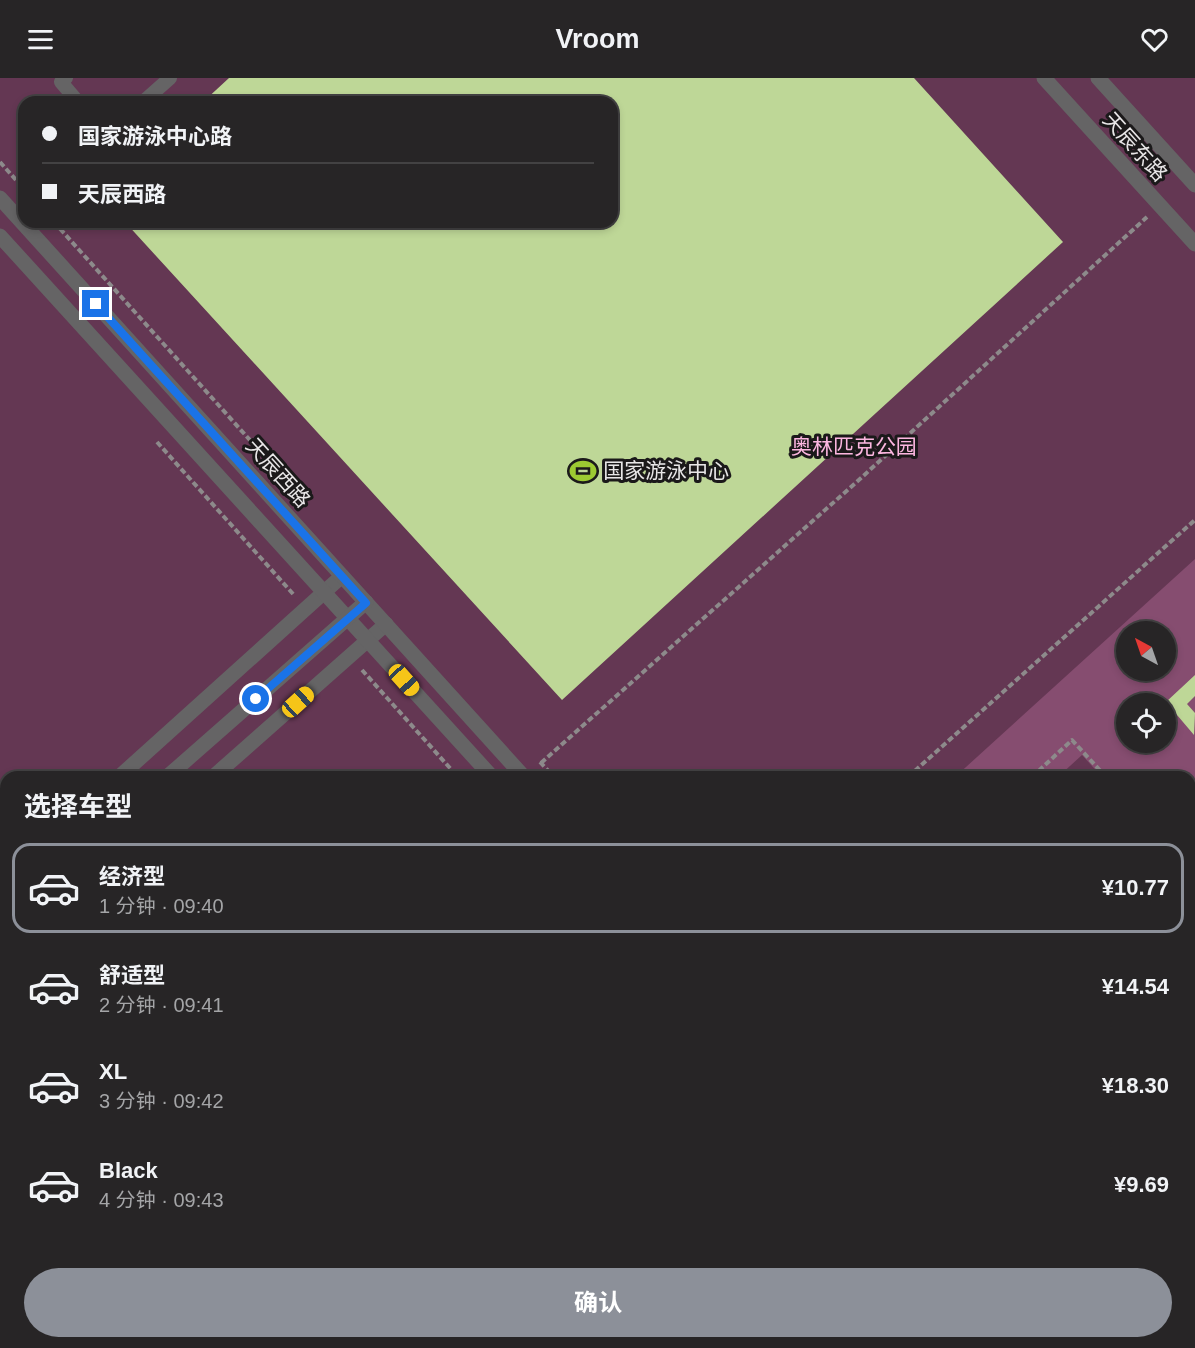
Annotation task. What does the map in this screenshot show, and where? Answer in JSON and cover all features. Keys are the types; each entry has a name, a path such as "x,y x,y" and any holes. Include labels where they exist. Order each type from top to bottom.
{"street":[{"name":"天辰东路","path":"1044,78 1195,244"},
{"name":"天辰东路","path":"1098,78 1195,185"},
{"name":"天辰西路","path":"0,198 18,218"},
{"name":"天辰西路","path":"27,228 519,771"},
{"path":"0,236 487,771"},
{"path":"126,771 342,576"},
{"path":"174,771 366,603"},
{"path":"220,771 386,624"}],"lane":[{"path":"66,78 61,82 73,96"},
{"path":"150,96 170,78"}],"path":[{"path":"0,162 18,182"},
{"path":"541,763 861,478 1160,205"},
{"path":"59,228 290,484"},
{"path":"150,435 307,609"},
{"path":"915,771 1195,520"},
{"path":"350,657 453,771"},
{"path":"1038,771 1072,740 1100,771"},
{"path":"533,754 548,771"}],"green space":[{"name":"奥林匹克公园","path":"0,78 1195,78 1195,771 0,771"}],"shaded area":[{"path":"1195,559 1195,771 1097,771 1082,755 1065,771 962,771 1116,631 1116,681 1176,681 1176,621 1127,621"}],"building":[{"name":"国家游泳中心","path":"229,78 914,78 1063,242 562,700 130,228 618,228 618,96 210,96"},
{"path":"1195,675 1195,696 1187,704 1195,713 1194,735 1176,714 1176,693"}],"place":[{"name":"国家游泳中心","path":"583,471"}],"route":[{"path":"96,304 366,603 256,699"}]}
